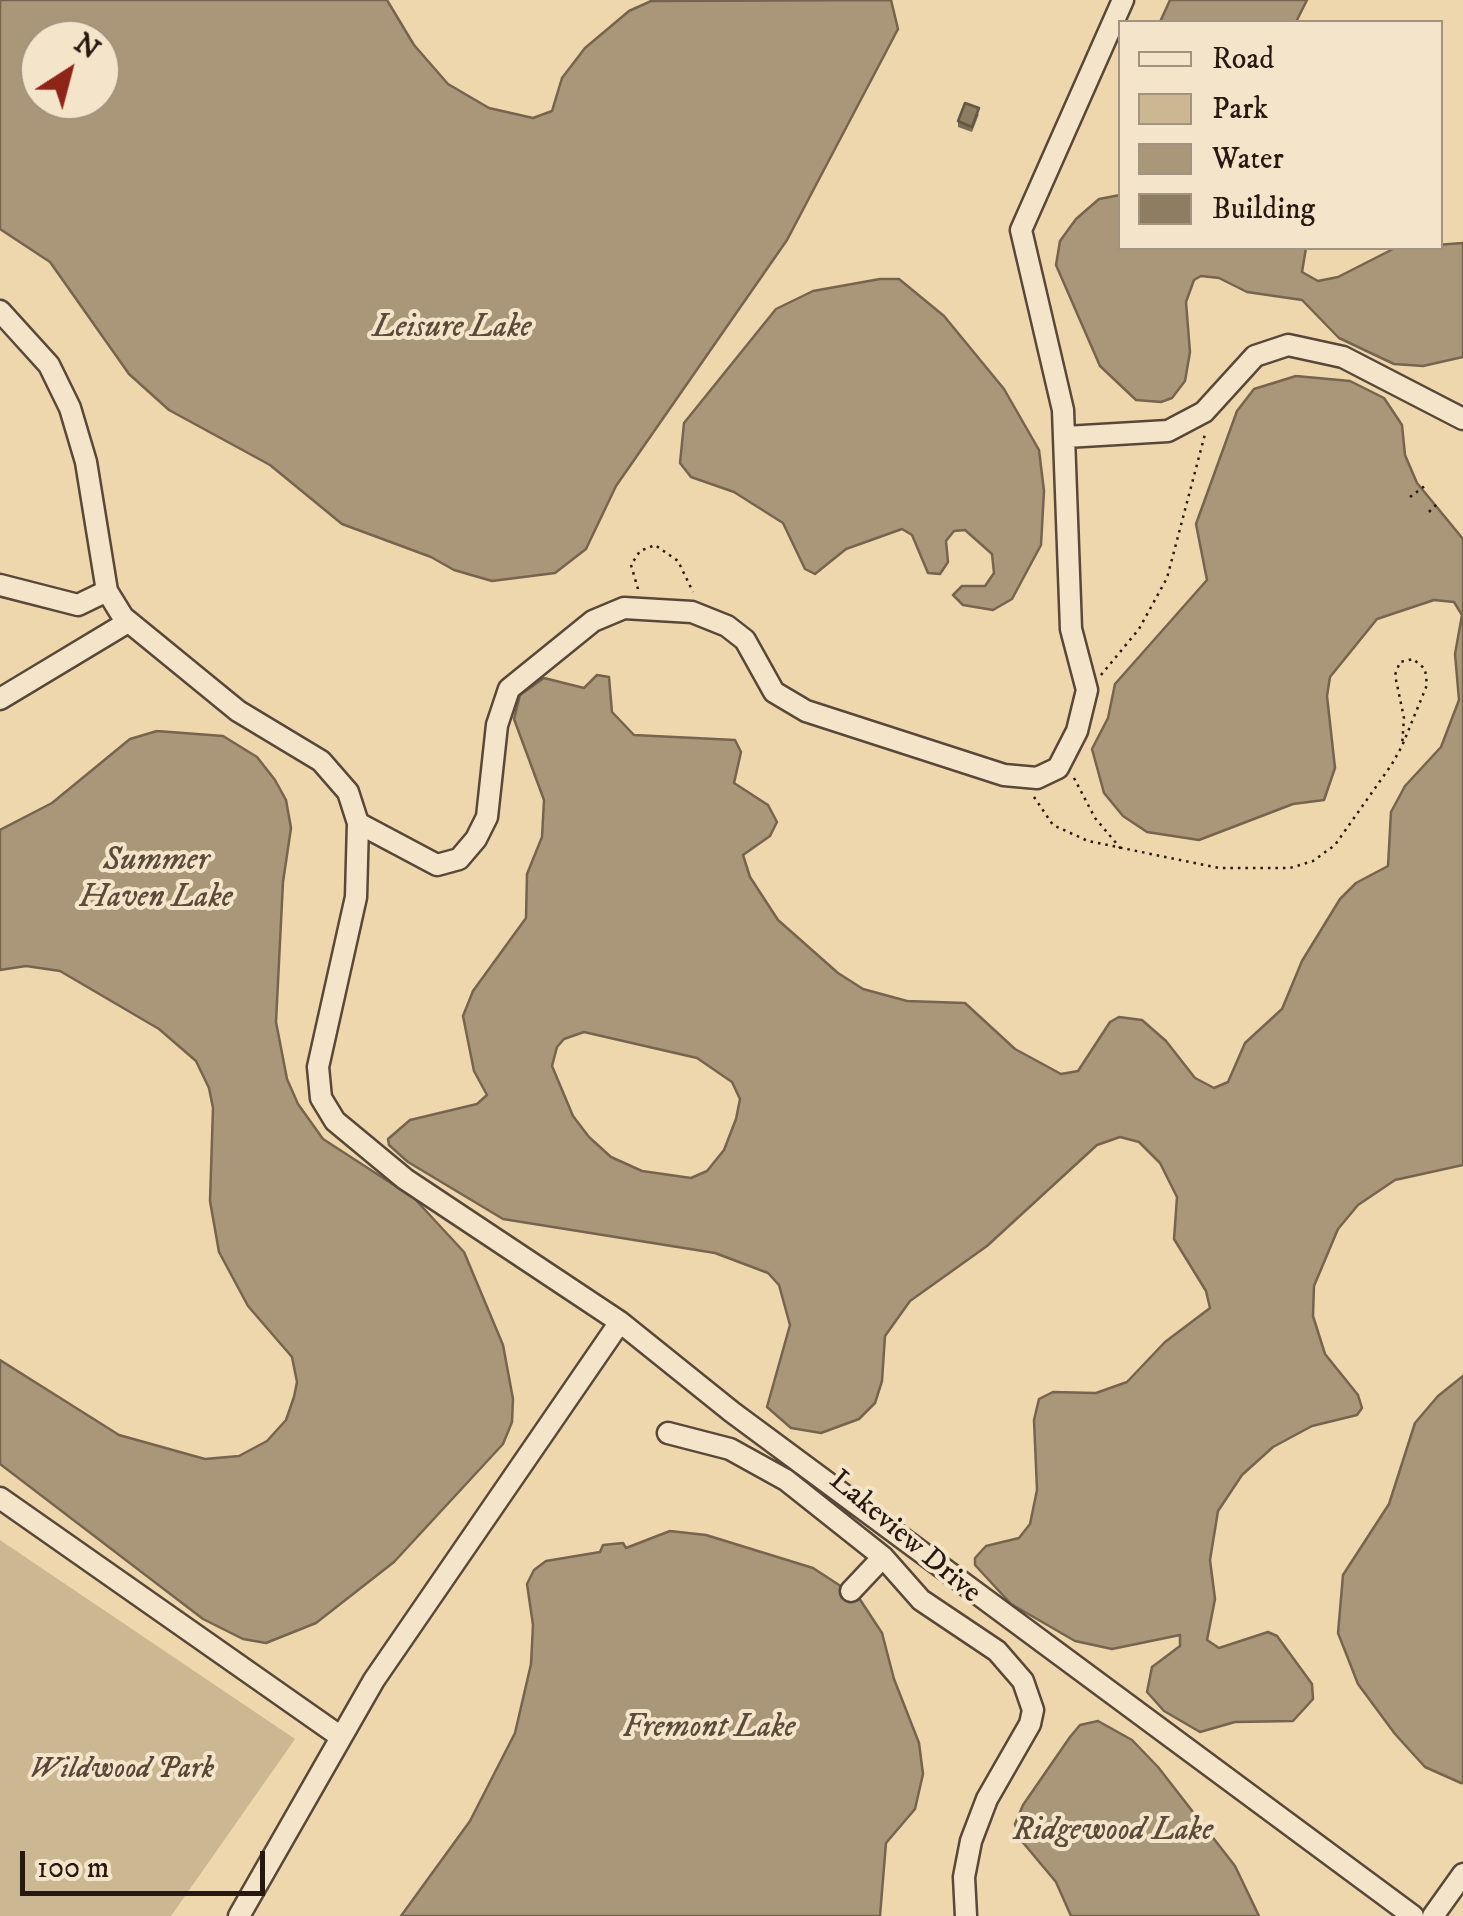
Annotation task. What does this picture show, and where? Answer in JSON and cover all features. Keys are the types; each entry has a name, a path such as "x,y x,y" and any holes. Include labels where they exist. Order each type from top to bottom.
{"street":[{"path":"358,823 437,865 458,858 476,839 487,817 499,711 510,688 602,616 624,608 710,618 742,637 774,692 806,711 1018,777 1048,775 1066,758 1086,690 1071,629 1066,438 1052,351 1021,230 1123,0"},
{"path":"0,311 48,365 70,408 86,462 107,591 128,622 238,710 321,760 348,792 358,823 357,883 349,940 318,1067 328,1110 350,1135 405,1178 620,1322 732,1412 1412,1916"},
{"path":"1066,438 1168,430 1198,416 1255,356 1299,345 1370,368 1463,419"},
{"path":"0,584 78,605 107,591"},
{"path":"0,699 128,622"},
{"path":"239,1916 397,1644 620,1322"},
{"name":"Lakeview Drive","path":"668,1434 710,1442 760,1464 883,1557 921,1600 1012,1665 1030,1696 1030,1724 987,1799 972,1842 964,1877 966,1916"},
{"path":"0,1498 342,1736"},
{"path":"851,1590 883,1557"},
{"path":"1432,1916 1463,1874"}],"path":[{"path":"1086,690 1139,629 1167,578 1213,403"},
{"path":"1410,496 1426,484"},
{"path":"1430,512 1439,502"},
{"path":"648,608 635,585 631,565 640,551 655,545 678,561 710,618"},
{"path":"1018,777 1052,826 1122,850 1238,870 1290,868 1313,861 1353,824 1402,746 1428,678 1414,659 1400,662 1395,676 1404,718 1402,746"},
{"path":"1066,758 1095,818 1122,850"}],"green space":[{"name":"Wildwood Park","path":"0,1540 295,1739 171,1916 0,1916"}],"water":[{"name":"Leisure Lake","path":"0,0 387,0 414,45 448,84 489,108 533,118 552,111 562,78 585,48 629,11 651,1 891,0 898,29 787,240 616,486 586,549 555,573 492,581 454,570 431,557 342,524 270,465 169,410 129,374 50,262 0,229"},
{"path":"1170,0 1307,0 1297,20 1161,20"},
{"path":"1118,195 1118,250 1306,250 1302,272 1318,281 1338,277 1391,250 1443,250 1443,244 1463,243 1463,357 1423,366 1394,364 1339,338 1302,300 1247,292 1219,278 1201,276 1194,280 1186,302 1190,352 1185,381 1172,398 1161,402 1136,400 1100,366 1056,265 1060,241 1076,219 1099,199"},
{"path":"899,279 944,316 1004,389 1039,450 1044,491 1041,545 1012,599 993,610 963,605 953,595 962,586 985,586 994,573 992,554 965,530 954,531 946,541 948,562 940,574 928,573 912,535 902,529 846,549 815,574 805,569 783,523 734,492 691,477 680,463 684,423 776,309 813,291"},
{"path":"1296,376 1350,381 1384,398 1402,425 1405,455 1417,483 1463,539 1463,1165 1395,1180 1358,1205 1338,1229 1314,1286 1313,1316 1325,1354 1358,1395 1362,1408 1357,1415 1312,1426 1273,1447 1242,1475 1218,1511 1210,1560 1215,1599 1207,1640 1219,1648 1268,1632 1277,1636 1312,1684 1313,1699 1293,1721 1235,1722 1200,1732 1164,1711 1147,1692 1152,1667 1180,1646 1180,1635 1112,1649 1075,1641 1011,1604 975,1565 975,1558 986,1546 1019,1538 1030,1524 1037,1490 1034,1420 1039,1399 1053,1392 1096,1393 1127,1382 1165,1342 1210,1308 1206,1291 1174,1239 1177,1197 1160,1163 1139,1142 1120,1137 1097,1145 987,1246 910,1301 885,1336 882,1381 875,1403 859,1419 821,1433 791,1428 767,1407 790,1325 779,1285 768,1273 715,1253 503,1219 408,1162 389,1145 388,1139 410,1120 477,1104 487,1095 474,1071 463,1016 473,991 526,918 527,874 542,837 544,800 514,719 520,695 544,678 584,688 597,675 609,677 612,712 634,735 735,740 741,752 734,783 768,805 777,822 770,836 743,855 750,877 778,920 838,973 863,989 907,1001 965,1003 1015,1049 1061,1074 1078,1071 1110,1022 1119,1017 1142,1020 1166,1041 1195,1078 1214,1088 1228,1082 1245,1043 1282,1009 1302,961 1340,899 1356,883 1388,866 1391,812 1405,786 1441,747 1459,700 1455,654 1462,615 1454,602 1434,600 1377,619 1330,677 1327,696 1335,768 1324,800 1293,804 1199,840 1147,832 1123,816 1104,793 1092,749 1108,718 1115,684 1207,580 1196,524 1237,411 1254,389","holes":["584,1032 697,1058 732,1082 740,1099 724,1150 707,1171 691,1178 642,1171 611,1157 573,1116 552,1066 557,1047 564,1039"]},
{"name":"Summer Haven Lake","path":"157,731 223,736 257,757 286,800 291,828 283,882 276,1022 287,1079 298,1104 323,1139 414,1198 464,1252 503,1345 513,1399 512,1422 503,1444 394,1562 316,1623 266,1643 243,1639 203,1619 0,1464 0,1360 119,1435 205,1459 239,1456 267,1441 286,1420 294,1397 297,1382 292,1357 248,1306 219,1252 210,1201 213,1108 209,1088 196,1061 159,1029 60,971 26,966 0,970 0,830 52,803 130,739"},
{"path":"1463,1376 1461,1783 1425,1767 1395,1734 1358,1684 1338,1633 1343,1575 1389,1504 1415,1423 1438,1396"},
{"name":"Fremont Lake","path":"670,1531 706,1535 813,1568 859,1598 882,1633 894,1679 919,1743 923,1774 915,1809 886,1843 880,1916 401,1916 470,1821 515,1733 531,1664 533,1625 527,1584 534,1570 546,1561 600,1552 603,1545 623,1543 626,1548"},
{"name":"Ridgewood Lake","path":"1098,1721 1132,1740 1158,1767 1235,1866 1259,1916 1071,1916 1056,1882 1020,1839 1015,1824 1023,1805 1070,1737 1080,1725"}],"building":[{"path":"965,103 979,108 972,127 958,121"}]}
